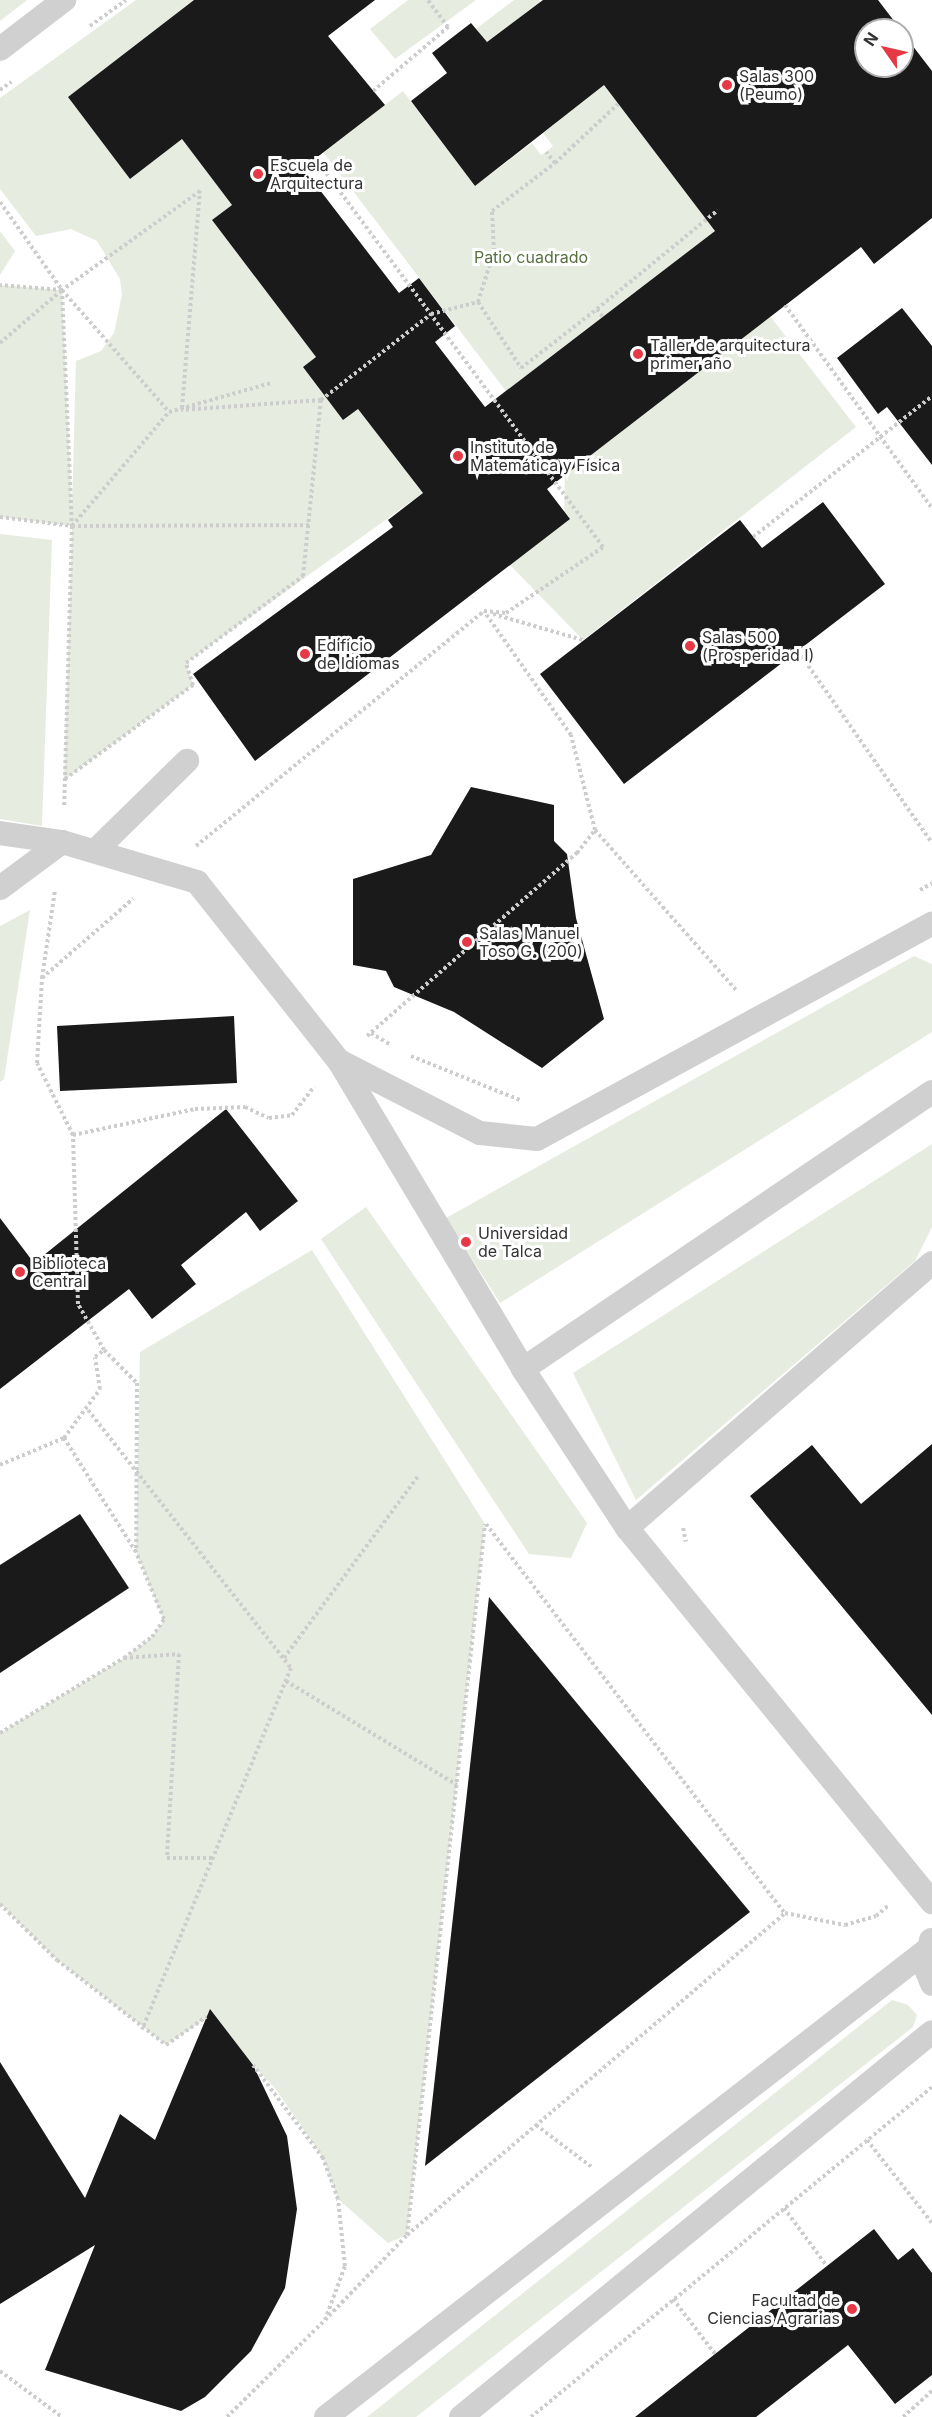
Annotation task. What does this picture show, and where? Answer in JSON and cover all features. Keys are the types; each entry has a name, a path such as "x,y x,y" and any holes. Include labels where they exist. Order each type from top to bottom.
{"lane":[{"path":"0,49 64,0"},
{"path":"94,851 187,761"},
{"path":"0,833 62,842 167,870 197,882 339,1061 523,1370 627,1528 932,1902"},
{"path":"0,888 62,842"},
{"path":"339,1061 480,1133 537,1139 932,924"},
{"path":"523,1370 932,1092"},
{"path":"627,1528 932,1263"},
{"path":"929,1944 932,1984"},
{"path":"326,2417 621,2189 929,1944"},
{"path":"461,2417 932,2032"}],"path":[{"path":"373,91 448,27 428,0"},
{"path":"478,302 494,251 492,211 555,163 618,104"},
{"path":"546,152 555,163"},
{"path":"42,978 167,870 484,611 506,613 603,547 316,159"},
{"path":"0,343 62,290 200,191 182,408"},
{"path":"0,202 62,290 172,411"},
{"path":"478,302 521,368 718,210"},
{"path":"0,285 62,290"},
{"path":"62,290 72,526 62,842 42,978 37,1063 73,1135 78,1305 104,1350 137,1383 136,1551"},
{"path":"172,411 321,400 431,314 478,302"},
{"path":"785,305 932,508"},
{"path":"597,309 603,316"},
{"path":"72,526 172,411 271,383"},
{"path":"753,537 932,396"},
{"path":"64,780 193,685 186,663 303,576 321,400"},
{"path":"0,517 72,526 309,525"},
{"path":"484,611 583,640"},
{"path":"484,611 571,735 595,830 742,997"},
{"path":"798,651 932,843"},
{"path":"73,1135 195,1109 245,1107 269,1119 292,1114 339,1061 577,853 595,830"},
{"path":"912,895 932,883"},
{"path":"371,1034 401,1052 530,1105"},
{"path":"0,1465 64,1438 88,1410 100,1389 95,1357 104,1350"},
{"path":"88,1410 291,1668 142,2029"},
{"path":"0,1733 124,1658 152,1637 164,1620 136,1551 64,1438"},
{"path":"284,1658 418,1476"},
{"path":"407,2235 485,1524 784,1913 845,1925 876,1916 917,1883"},
{"path":"124,1658 179,1654 167,1858 212,1858"},
{"path":"286,1681 457,1785"},
{"path":"0,1904 57,1960 142,2029 166,2045 206,2017"},
{"path":"227,2417 407,2235 784,1913"},
{"path":"253,2065 323,2158 338,2199 345,2266 325,2320"},
{"path":"531,2417 932,2087"},
{"path":"536,2125 621,2189"},
{"path":"867,2140 932,2223"},
{"path":"784,2208 826,2265"},
{"path":"673,2299 716,2354"},
{"path":"0,2371 62,2417"},
{"path":"903,2417 932,2391"}],"green space":[{"path":"0,0 27,0 0,21"},
{"path":"136,0 194,0 68,97 130,179 182,139 232,205 212,220 316,357 304,367 358,409 423,493 186,663 193,685 64,780 72,526 0,517 0,285 62,290 72,510 76,361 101,351 114,333 122,295 120,279 97,241 71,229 36,236 0,189 0,98"},
{"path":"408,0 476,0 395,59 370,29"},
{"name":"Patio cuadrado","path":"514,0 539,0 715,231 506,391 323,152 403,91 475,186 532,143 541,155 546,152 553,146 543,133 556,123 493,38 486,42 476,29"},
{"path":"0,231 15,251 0,275"},
{"path":"770,316 856,427 583,640 510,565 564,523 565,470"},
{"path":"0,534 52,540 42,826 0,819"},
{"path":"30,910 4,1079 0,1082 0,926"},
{"path":"914,956 932,964 932,1032 500,1303 446,1218"},
{"path":"932,1144 932,1227 915,1261 636,1500 573,1373"},
{"path":"366,1207 587,1523 571,1558 529,1554 321,1239"},
{"path":"312,1250 485,1524 407,2235 388,2243 338,2199 323,2158 275,2088 207,2018 166,2045 57,1960 0,1904 0,1733 124,1658 152,1637 164,1620 136,1552 140,1352"},
{"path":"892,2000 908,2005 917,2015 913,2027 416,2417 367,2417"}],"building":[{"path":"194,0 375,0 328,36 385,105 303,168 399,293 419,278 455,326 435,342 485,407 715,231 604,85 475,186 411,101 447,73 432,53 471,23 487,42 543,0 878,0 892,18 854,18 854,78 914,78 914,48 932,71 932,218 874,264 861,247 547,489 570,519 255,761 193,674 393,527 388,520 423,493 358,409 343,420 303,367 316,357 212,220 232,205 182,139 130,179 68,97"},
{"path":"902,308 932,346 932,465 887,407 878,414 837,358"},
{"name":"Salas 500 (Prosperidad I)","path":"823,502 885,584 624,784 540,674 740,520 762,548"},
{"name":"Salas Manuel Toso G. (200)","path":"471,787 554,805 554,841 567,854 576,918 604,1019 542,1068 454,1012 394,987 386,971 353,965 353,879 431,855"},
{"path":"234,1016 237,1083 60,1091 57,1026"},
{"path":"226,1109 298,1201 260,1231 246,1212 181,1265 196,1284 152,1319 129,1289 0,1389 0,1218 34,1263"},
{"path":"932,1444 932,1715 750,1496 812,1445 861,1504"},
{"path":"80,1514 129,1588 0,1673 0,1565"},
{"path":"489,1597 750,1912 425,2166"},
{"path":"210,2009 253,2065 287,2136 297,2209 285,2288 251,2351 205,2397 181,2411 45,2370 95,2245 0,2304 0,2062 85,2198 120,2114 155,2140"},
{"name":"Facultad de Ciencias Agrarias","path":"874,2229 898,2260 913,2248 932,2273 932,2375 895,2404 848,2345 756,2417 635,2417"}],"place":[{"name":"Salas 300 (Peumo)","path":"727,85"},
{"name":"Escuela de Arquitectura","path":"258,174"},
{"name":"Taller de arquitectura primer año","path":"638,354"},
{"name":"Instituto de Matemática y Física","path":"458,456"},
{"name":"Salas 500 (Prosperidad I)","path":"690,646"},
{"name":"Edificio de Idiomas","path":"305,654"},
{"name":"Salas Manuel Toso G. (200)","path":"467,942"},
{"name":"Universidad de Talca","path":"466,1242"},
{"name":"Biblioteca Central","path":"20,1272"},
{"name":"Facultad de Ciencias Agrarias","path":"852,2309"}]}
